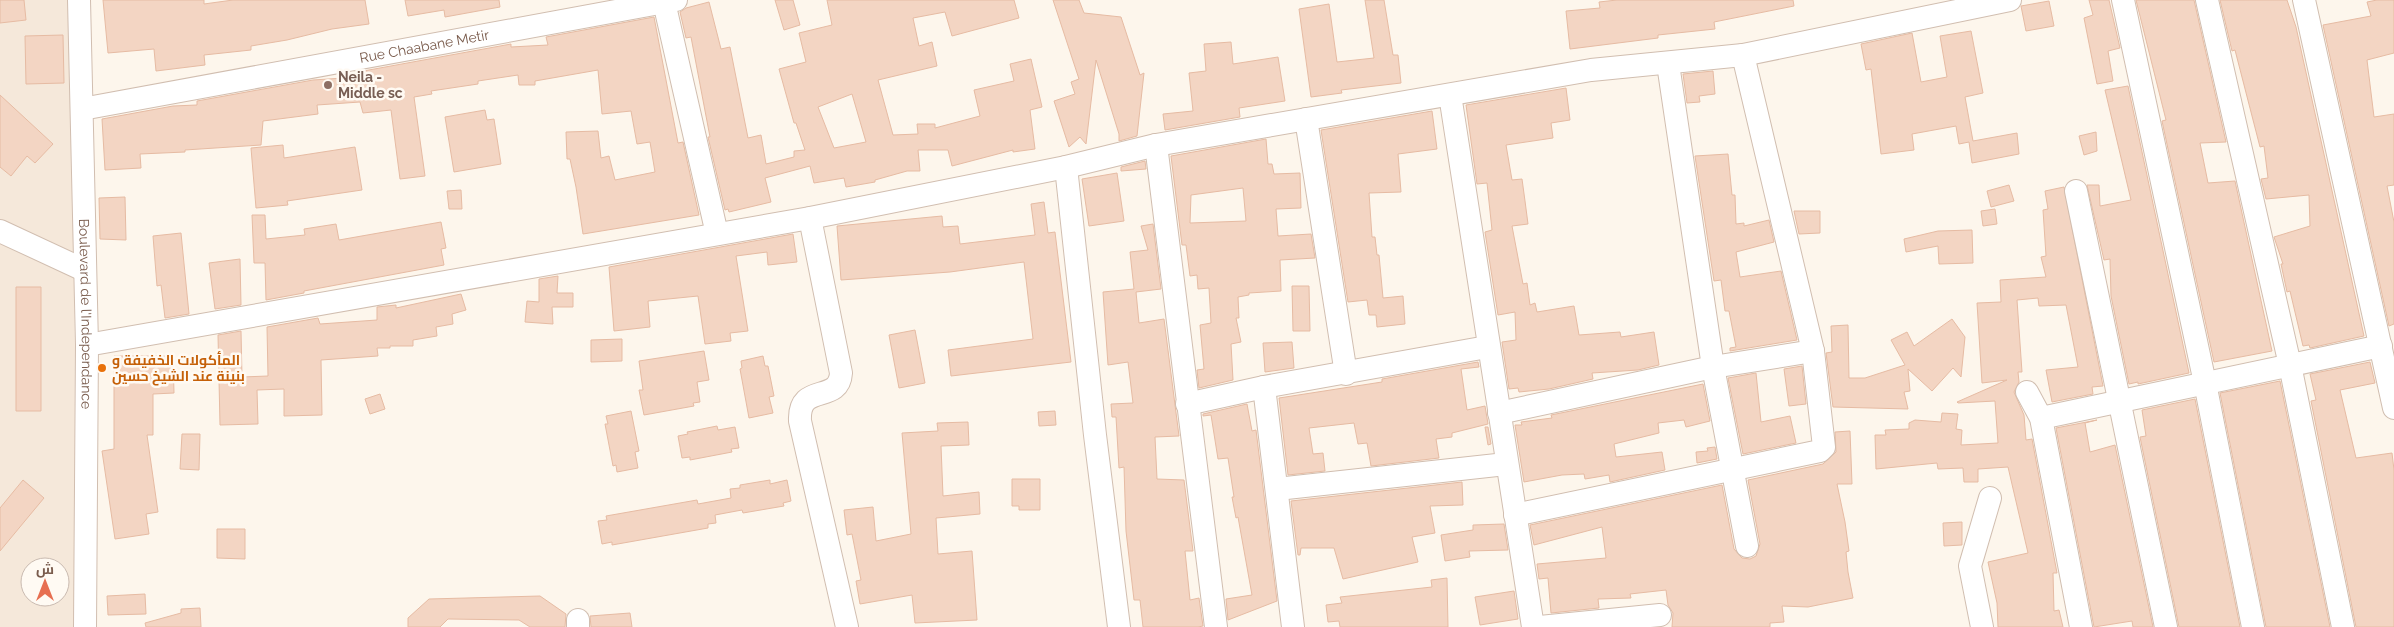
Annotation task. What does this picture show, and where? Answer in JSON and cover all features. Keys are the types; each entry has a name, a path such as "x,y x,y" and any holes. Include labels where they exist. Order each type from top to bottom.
{"street":[{"name":"Boulevard de l'Independance","path":"79,0 86,345 86,627"},
{"path":"86,345 810,218 1066,167 1156,145 1591,70 1743,56 2010,0"},
{"path":"2123,0 2205,383 2253,627"},
{"path":"2207,0 2290,365 2343,627"},
{"path":"2304,0 2394,408"},
{"name":"Rue Chaabane Metir","path":"82,109 670,1"},
{"path":"670,1 717,234"},
{"path":"1515,515 1820,451 1824,447 1813,351 1743,56"},
{"path":"1668,64 1712,367 1747,546"},
{"path":"1450,95 1487,347 1533,627"},
{"path":"1306,119 1346,374"},
{"path":"1156,145 1216,627"},
{"path":"1066,167 1095,434 1119,627"},
{"path":"2076,191 2166,627"},
{"path":"810,218 842,373 839,386 833,390 812,395 806,399 800,413 800,421 847,627"},
{"path":"0,231 84,270"},
{"path":"2041,418 2381,346"},
{"path":"1187,404 1264,387 1346,374 1487,347"},
{"path":"1499,413 1712,367 1813,351"},
{"path":"1264,387 1292,627"},
{"path":"2027,392 2041,418 2081,627"},
{"path":"1277,489 1506,464"},
{"path":"1982,627 1970,566 1990,498"},
{"path":"1540,627 1660,615"}],"shaded area":[{"path":"0,0 69,0 75,348 74,627 0,627"}],"building":[{"path":"0,0 24,0 26,20 0,23"},
{"path":"103,0 204,0 204,4 233,0 365,0 369,24 332,29 287,40 251,46 251,50 204,55 205,65 156,71 154,49 108,53"},
{"path":"405,0 499,0 500,7 445,17 444,10 408,16"},
{"path":"775,0 793,0 800,25 784,30"},
{"path":"827,0 1014,0 1019,18 952,36 945,12 913,18 919,46 932,42 937,66 878,80 893,135 918,134 917,124 935,124 935,128 980,116 974,90 1014,81 1010,64 1031,59 1042,107 1030,110 1035,149 1013,152 1013,150 952,166 948,150 918,150 920,171 907,171 875,180 875,182 846,187 844,178 814,183 810,166 765,178 771,202 729,212 728,209 725,210 708,137 710,137 691,37 686,38 680,12 686,8 709,2 721,49 730,47 748,138 761,135 766,164 794,157 794,151 805,150 796,123 794,123 779,69 806,62 799,33 832,25","holes":["852,94 866,142 834,148 818,107"]},
{"path":"1053,0 1079,0 1084,13 1121,17 1140,75 1144,73 1137,136 1119,141 1119,134 1096,60 1086,144 1080,137 1069,147 1054,101 1075,94 1071,82 1079,79"},
{"path":"1365,0 1384,0 1393,55 1398,55 1401,83 1341,90 1342,93 1311,97 1299,9 1329,4 1337,62 1374,58"},
{"path":"1617,0 1793,0 1794,6 1714,22 1715,29 1658,35 1658,38 1570,49 1566,11 1600,8 1599,2"},
{"path":"2089,0 2109,0 2120,48 2108,51 2113,81 2097,84 2084,18 2093,15"},
{"path":"2136,0 2194,0 2226,142 2200,143 2208,183 2235,181 2272,351 2214,362 2162,121 2166,120"},
{"path":"2220,0 2287,0 2296,27 2364,336 2310,348 2309,345 2303,346 2290,291 2287,292 2281,264 2283,264 2274,237 2310,226 2309,195 2266,199 2261,179 2268,178 2264,146 2260,147 2235,50 2232,51"},
{"path":"2394,0 2394,53 2367,60 2374,117 2394,114 2394,185 2387,186 2394,222 2394,324 2389,326 2323,25 2371,16 2367,2"},
{"path":"2049,1 2054,26 2026,31 2021,6"},
{"path":"654,17 678,143 683,142 699,215 583,234 576,187 570,159 567,159 566,132 598,131 601,158 609,156 615,180 655,172 650,142 637,144 631,111 602,114 598,70 535,81 535,85 519,85 518,75 478,81 478,84 431,91 432,94 414,97 425,176 400,179 391,110 363,113 360,102 317,105 318,114 263,121 261,145 140,154 141,168 105,170 102,119 173,106 197,105 197,101 313,80 359,77 358,72 511,44 511,47 548,45 546,37"},
{"path":"1971,31 1983,93 1965,97 1973,141 2017,133 2019,154 1972,163 1969,142 1959,144 1956,126 1912,134 1914,150 1881,154 1871,69 1866,70 1861,44 1912,33 1921,82 1947,77 1940,36"},
{"path":"63,35 64,83 26,84 25,36"},
{"path":"1231,42 1233,64 1278,57 1285,101 1239,108 1240,117 1165,130 1163,114 1193,111 1189,73 1206,71 1204,44"},
{"path":"1713,71 1715,94 1699,96 1700,102 1687,103 1683,74"},
{"path":"2128,86 2189,373 2138,384 2138,382 2129,384 2111,296 2110,259 2104,260 2087,185 2099,185 2100,206 2131,200 2105,90"},
{"path":"1566,88 1570,120 1551,123 1553,138 1506,145 1512,180 1522,179 1528,224 1512,226 1523,284 1527,283 1530,305 1535,303 1537,312 1574,306 1579,335 1620,332 1621,337 1654,332 1659,365 1638,370 1592,373 1593,379 1549,389 1519,392 1518,388 1509,389 1502,342 1516,340 1515,312 1498,315 1485,232 1492,230 1487,183 1477,184 1466,105"},
{"path":"0,95 53,144 35,163 27,156 11,176 0,167"},
{"path":"485,110 487,120 494,119 501,164 454,172 445,117"},
{"path":"1432,111 1437,149 1398,154 1401,192 1369,193 1372,237 1375,237 1377,255 1379,255 1383,298 1403,296 1405,324 1377,327 1376,315 1369,315 1367,300 1348,302 1321,130"},
{"path":"2096,132 2097,151 2084,155 2079,136"},
{"path":"1266,139 1268,164 1272,164 1274,174 1300,173 1301,208 1276,209 1278,236 1311,234 1315,258 1280,260 1281,291 1249,293 1249,295 1238,297 1239,318 1236,318 1241,342 1231,344 1233,380 1199,388 1197,370 1204,369 1200,325 1211,323 1209,288 1198,289 1197,275 1190,276 1186,245 1182,245 1171,156","holes":["1243,188 1246,221 1190,223 1191,195"]},
{"path":"283,145 284,158 355,147 362,190 287,201 288,205 256,208 251,148"},
{"path":"1728,154 1732,195 1735,195 1736,224 1744,223 1744,226 1769,220 1774,242 1736,252 1740,277 1781,271 1797,340 1730,351 1730,348 1736,347 1729,311 1725,311 1721,280 1714,281 1695,156"},
{"path":"1145,161 1146,169 1121,171 1121,167"},
{"path":"1117,173 1124,221 1089,226 1082,179"},
{"path":"2009,185 2014,201 1991,207 1987,191"},
{"path":"2064,187 2103,386 2092,387 2093,394 2052,402 2046,370 2078,367 2066,305 2039,306 2038,298 2017,300 2022,372 2018,372 2019,382 2014,392 2024,415 2026,440 2032,439 2057,573 2053,573 2054,611 2059,610 2063,627 1998,627 1997,603 1988,562 2028,553 2008,467 1978,469 1978,482 1964,482 1963,468 1938,469 1937,463 1876,469 1875,435 1886,435 1885,430 1909,429 1909,423 1915,420 1941,422 1942,413 1958,414 1956,429 1962,430 1961,445 1998,443 1995,401 1957,402 2007,380 1982,383 1977,303 2001,302 2000,280 2046,277 2041,257 2046,256 2043,210 2048,209 2045,191"},
{"path":"461,190 462,209 449,209 447,191"},
{"path":"125,197 126,240 100,239 99,198"},
{"path":"1044,202 1048,233 1055,232 1071,362 951,376 948,350 1033,339 1024,262 950,272 841,280 837,226 942,216 943,227 958,226 960,244 1035,235 1031,204"},
{"path":"1995,209 1997,224 1983,226 1981,211"},
{"path":"1794,211 1820,211 1820,233 1799,234"},
{"path":"252,215 265,215 266,239 305,235 304,229 336,224 339,240 441,222 446,248 441,249 444,265 266,300 265,263 254,263"},
{"path":"1153,224 1161,289 1136,292 1139,323 1164,319 1179,436 1155,437 1157,479 1184,480 1193,551 1185,551 1190,600 1199,598 1203,626 1198,627 1143,627 1140,600 1134,600 1126,531 1124,467 1119,468 1116,417 1112,417 1111,404 1133,403 1128,362 1108,365 1103,292 1134,289 1130,252 1148,250 1141,226"},
{"path":"1972,230 1973,263 1939,264 1938,246 1906,252 1904,239 1938,231"},
{"path":"181,233 189,314 165,318 161,285 157,286 153,236"},
{"path":"793,234 797,262 768,265 767,252 736,256 748,331 730,333 731,341 705,344 698,296 648,301 650,327 614,331 609,267"},
{"path":"240,259 241,305 215,309 209,263"},
{"path":"558,276 557,293 573,293 573,307 552,307 553,324 525,322 527,301 539,302 539,279"},
{"path":"1292,286 1309,286 1310,331 1293,331"},
{"path":"16,287 41,287 41,411 16,411"},
{"path":"461,294 466,310 452,314 453,324 436,327 437,336 413,340 413,346 377,348 378,356 321,360 322,415 284,416 284,389 257,390 258,424 220,425 218,335 241,331 242,377 268,376 267,327 318,318 320,324 377,320 377,307 396,305 396,308"},
{"path":"1952,319 1965,337 1961,377 1953,368 1932,391 1908,369 1910,391 1904,392 1908,409 1833,407 1826,353 1832,352 1831,326 1848,325 1849,378 1865,378 1905,365 1891,340 1907,332 1914,346"},
{"path":"915,330 925,383 899,388 889,335"},
{"path":"622,339 622,361 591,362 591,340"},
{"path":"1292,342 1294,368 1265,372 1263,343"},
{"path":"704,351 709,380 697,382 700,402 693,403 694,406 644,415 639,390 643,390 639,361"},
{"path":"114,356 173,356 174,393 153,394 153,435 147,435 158,512 146,514 149,534 115,539 102,451 114,449"},
{"path":"763,356 765,366 768,366 774,396 769,397 773,413 749,418 740,369 742,368 741,361"},
{"path":"1478,362 1479,367 1461,369 1467,410 1485,406 1488,424 1452,433 1452,437 1436,439 1439,458 1371,466 1367,443 1358,444 1354,423 1309,428 1313,454 1323,453 1325,471 1288,475 1279,398 1382,382 1382,379"},
{"path":"2370,362 2375,383 2340,390 2356,458 2392,453 2394,470 2394,627 2356,627 2311,401 2316,400 2310,374"},
{"path":"1802,366 1806,404 1789,406 1784,369"},
{"path":"1756,373 1761,422 1790,416 1796,443 1743,454 1728,378"},
{"path":"2280,381 2330,627 2266,627 2220,393"},
{"path":"1703,384 1710,421 1686,427 1684,420 1658,423 1659,433 1614,444 1616,457 1662,452 1665,470 1610,482 1609,475 1585,479 1584,474 1562,475 1524,482 1515,425 1522,425 1521,422 1552,418 1551,415"},
{"path":"380,394 385,409 370,414 365,399"},
{"path":"2195,399 2240,627 2179,627 2140,437 2146,436 2142,410"},
{"path":"1247,404 1252,431 1256,430 1277,601 1228,620 1226,599 1252,595 1238,517 1236,518 1232,497 1234,497 1228,458 1218,459 1211,415 1203,416 1203,414"},
{"path":"631,411 639,451 635,452 638,468 617,472 616,465 613,466 605,424 608,424 606,416"},
{"path":"1055,411 1056,425 1039,426 1038,412"},
{"path":"2097,420 2085,423 2090,452 2115,445 2153,627 2133,627 2132,621 2094,627 2056,428"},
{"path":"968,422 969,445 941,446 943,496 979,492 980,514 936,518 938,554 972,551 977,620 915,623 912,595 860,604 856,581 861,580 852,534 847,535 844,510 873,507 876,541 911,534 902,433 938,431 937,423"},
{"path":"717,426 718,430 735,427 739,448 731,449 732,452 690,460 690,457 682,458 678,436 688,434 687,432"},
{"path":"1485,427 1488,427 1491,444 1488,445"},
{"path":"1850,431 1852,484 1837,484 1845,522 1849,551 1846,552 1848,572 1853,598 1808,607 1782,606 1784,622 1770,623 1770,627 1672,627 1673,613 1668,605 1666,590 1630,594 1631,598 1598,599 1599,608 1551,613 1548,578 1539,579 1537,564 1606,558 1602,527 1534,545 1530,525 1722,485 1734,549 1742,558 1750,559 1756,556 1760,544 1748,480 1823,464 1836,452 1835,432"},
{"path":"182,434 200,434 199,470 180,469"},
{"path":"1715,447 1717,459 1697,463 1696,452 1708,451 1707,448"},
{"path":"1012,479 1040,479 1040,510 1019,510 1019,506 1012,506"},
{"path":"23,480 44,498 0,551 0,508"},
{"path":"770,480 770,484 787,480 791,501 783,503 784,506 743,513 742,510 715,515 716,523 708,524 708,528 612,545 612,542 602,544 598,521 607,520 606,516 697,500 698,504 731,498 730,489 740,488 740,485"},
{"path":"1462,482 1463,505 1430,506 1435,533 1412,537 1418,562 1343,579 1334,548 1301,548 1300,555 1298,555 1291,501"},
{"path":"1962,522 1962,545 1944,546 1943,523"},
{"path":"1504,524 1508,550 1469,551 1470,557 1445,561 1441,535 1473,530 1473,525"},
{"path":"217,529 245,529 245,559 217,558"},
{"path":"1447,578 1448,627 1340,627 1339,621 1328,622 1326,605 1342,603 1340,597 1432,587 1431,580"},
{"path":"1514,591 1518,619 1480,625 1475,597"},
{"path":"145,594 146,614 108,615 107,596"},
{"path":"540,596 566,614 565,627 530,627 519,620 448,619 440,627 408,627 408,618 429,599"},
{"path":"200,608 201,627 146,627 145,623 181,613 181,609"},
{"path":"630,613 632,627 591,627 590,616"}],"place":[{"name":"Neila - Middle sc","path":"328,85"},
{"name":"المأكولات الخفيفة و بنينة عند الشيخ حسين","path":"102,368"}]}
